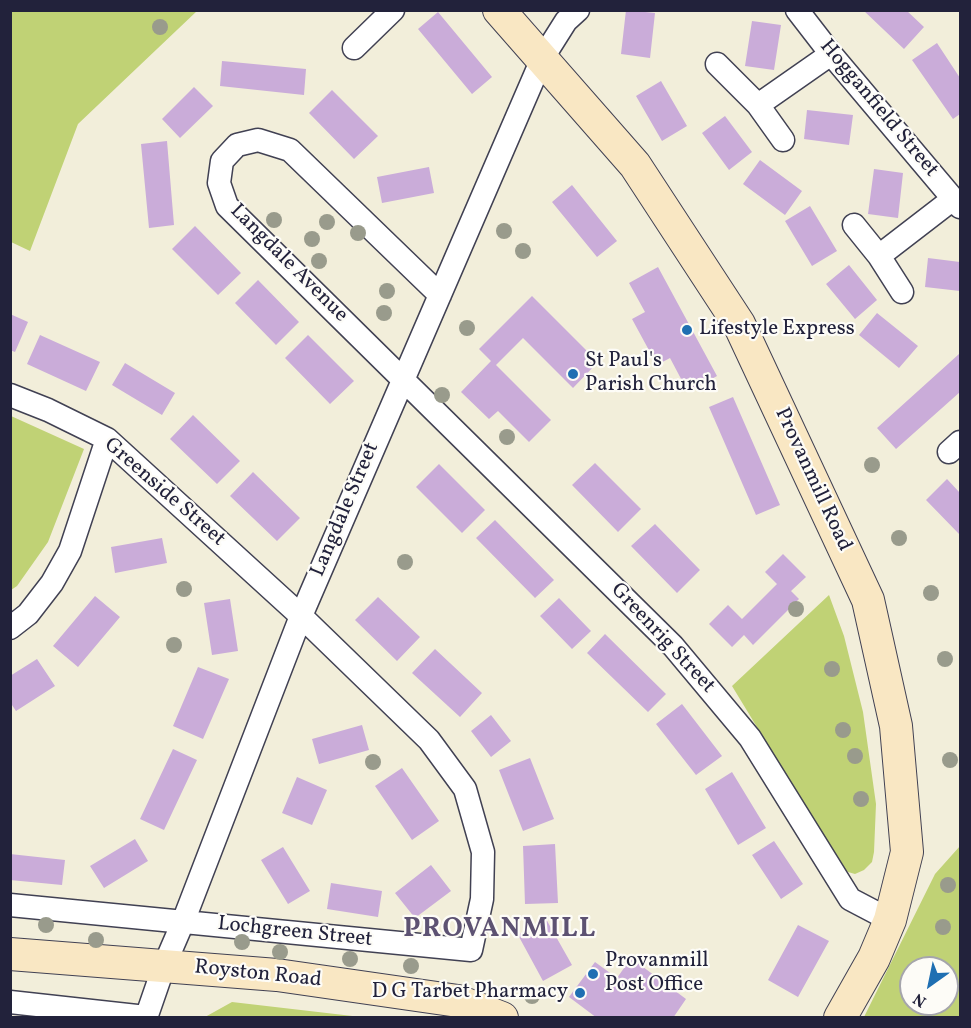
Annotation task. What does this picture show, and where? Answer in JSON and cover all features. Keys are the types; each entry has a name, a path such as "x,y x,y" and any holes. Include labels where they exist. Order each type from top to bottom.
{"main road":[{"name":"Provanmill Road","path":"499,10 635,165 739,324 868,600 896,726 907,852 890,921 874,958 840,1017"},
{"name":"Royston Road","path":"10,954 277,975 458,1001 502,1017"}],"street":[{"path":"354,48 393,10"},
{"name":"Langdale Street","path":"146,1017 301,616 403,378 542,59 566,21 578,10"},
{"name":"Hogganfield Street","path":"797,10 831,54 957,203"},
{"path":"758,105 831,54"},
{"path":"717,64 758,105 783,140"},
{"name":"Langdale Avenue","path":"403,378 227,206 219,183 222,161 237,145 258,140 290,150 440,295"},
{"path":"879,256 957,203"},
{"path":"854,225 879,256 902,292"},
{"name":"Greenrig Street","path":"403,378 673,646 750,738 850,899 890,921"},
{"name":"Greenside Street","path":"10,394 107,439 301,616"},
{"path":"10,628 28,614 51,583 70,551 107,439"},
{"name":"Lochgreen Street","path":"183,922 471,950 482,899 483,852 465,789 429,740 301,616"},
{"path":"10,905 183,922"},
{"path":"10,1002 146,1017"}],"green space":[{"path":"10,11 197,11 78,124 30,251 11,242"},
{"path":"11,416 84,449 48,542 17,586 11,590"},
{"path":"829,595 844,636 863,712 876,804 872,862 864,870 855,874 842,867 732,686"},
{"path":"960,846 960,1017 864,1017 935,874"},
{"path":"232,1002 361,1017 205,1017"}],"building":[{"path":"626,10 655,13 650,58 621,54"},
{"path":"863,10 906,10 924,27 904,49"},
{"path":"438,12 492,77 472,94 418,29"},
{"path":"752,21 781,25 774,70 745,66"},
{"path":"937,43 960,78 960,114 953,119 912,60"},
{"path":"222,61 306,69 304,95 220,86"},
{"path":"661,81 687,126 662,141 636,96"},
{"path":"194,87 213,106 180,138 162,119"},
{"path":"332,90 378,136 354,159 309,113"},
{"path":"807,110 853,115 849,145 804,139"},
{"path":"725,116 752,152 729,170 702,133"},
{"path":"167,141 174,225 149,228 141,144"},
{"path":"760,160 802,191 785,215 743,184"},
{"path":"429,167 434,193 382,203 377,177"},
{"path":"874,169 903,173 898,218 868,214"},
{"path":"572,185 617,241 597,257 552,202"},
{"path":"810,206 837,251 812,266 785,221"},
{"path":"195,226 241,273 218,295 172,249"},
{"path":"928,258 960,262 960,291 925,287"},
{"path":"849,265 877,300 855,319 826,284"},
{"path":"658,267 717,376 688,392 670,358 657,365 632,319 645,312 629,283"},
{"path":"258,280 299,322 276,345 235,303"},
{"name":"St Paul's Parish Church","path":"532,296 598,362 573,388 523,338 496,365 551,420 529,442 498,411 489,419 461,392 491,361 479,349"},
{"path":"877,313 918,346 899,368 859,335"},
{"path":"10,314 28,322 15,352 10,350"},
{"path":"40,335 100,362 86,391 27,364"},
{"path":"308,335 354,381 330,404 285,358"},
{"path":"959,354 960,392 896,449 877,428"},
{"path":"125,363 175,393 162,415 112,385"},
{"path":"733,397 780,505 756,515 709,407"},
{"path":"193,415 240,461 217,484 170,439"},
{"path":"595,463 641,509 618,532 572,485"},
{"path":"439,464 485,510 462,533 416,487"},
{"path":"253,472 300,518 277,541 230,496"},
{"path":"947,479 960,493 960,535 926,500"},
{"path":"495,520 554,580 535,598 476,538"},
{"path":"655,524 700,570 677,593 631,546"},
{"path":"162,538 167,563 115,573 111,547"},
{"path":"783,554 806,577 791,591 799,599 753,645 744,635 732,647 709,624 728,605 742,619 777,584 765,572"},
{"path":"95,596 120,617 78,667 53,646"},
{"path":"378,597 420,637 397,661 355,620"},
{"path":"559,598 591,631 572,649 540,616"},
{"path":"230,599 238,651 212,655 204,603"},
{"path":"605,634 666,694 648,712 587,653"},
{"path":"435,649 482,693 460,717 412,673"},
{"path":"37,659 55,686 16,711 10,702 10,676"},
{"path":"198,667 229,679 203,739 173,726"},
{"path":"682,704 722,756 696,775 656,724"},
{"path":"491,715 511,741 491,757 471,731"},
{"path":"362,725 369,750 319,764 312,739"},
{"path":"173,749 197,760 164,830 140,819"},
{"path":"530,758 554,819 523,831 499,770"},
{"path":"402,768 439,821 412,840 375,786"},
{"path":"732,772 766,828 738,845 705,789"},
{"path":"297,777 327,790 312,825 282,813"},
{"path":"135,839 148,861 104,888 90,866"},
{"path":"774,841 803,884 781,899 752,855"},
{"path":"555,844 558,903 525,904 523,846"},
{"path":"283,847 310,891 288,904 261,860"},
{"path":"10,854 65,860 62,885 10,880"},
{"path":"431,865 451,891 415,918 395,893"},
{"path":"331,883 382,891 378,917 327,909"},
{"path":"546,919 572,965 543,981 518,935"},
{"path":"798,925 829,941 798,997 768,980"},
{"path":"631,958 686,999 673,1018 597,1018 569,997 595,962 617,978"}],"place":[{"name":"Lifestyle Express","path":"687,330"},
{"name":"St Paul's Parish Church","path":"573,374"},
{"name":"Provanmill Post Office","path":"593,974"},
{"name":"D G Tarbet Pharmacy","path":"580,993"}],"district":[{"name":"PROVANMILL","path":"500,931"}]}
